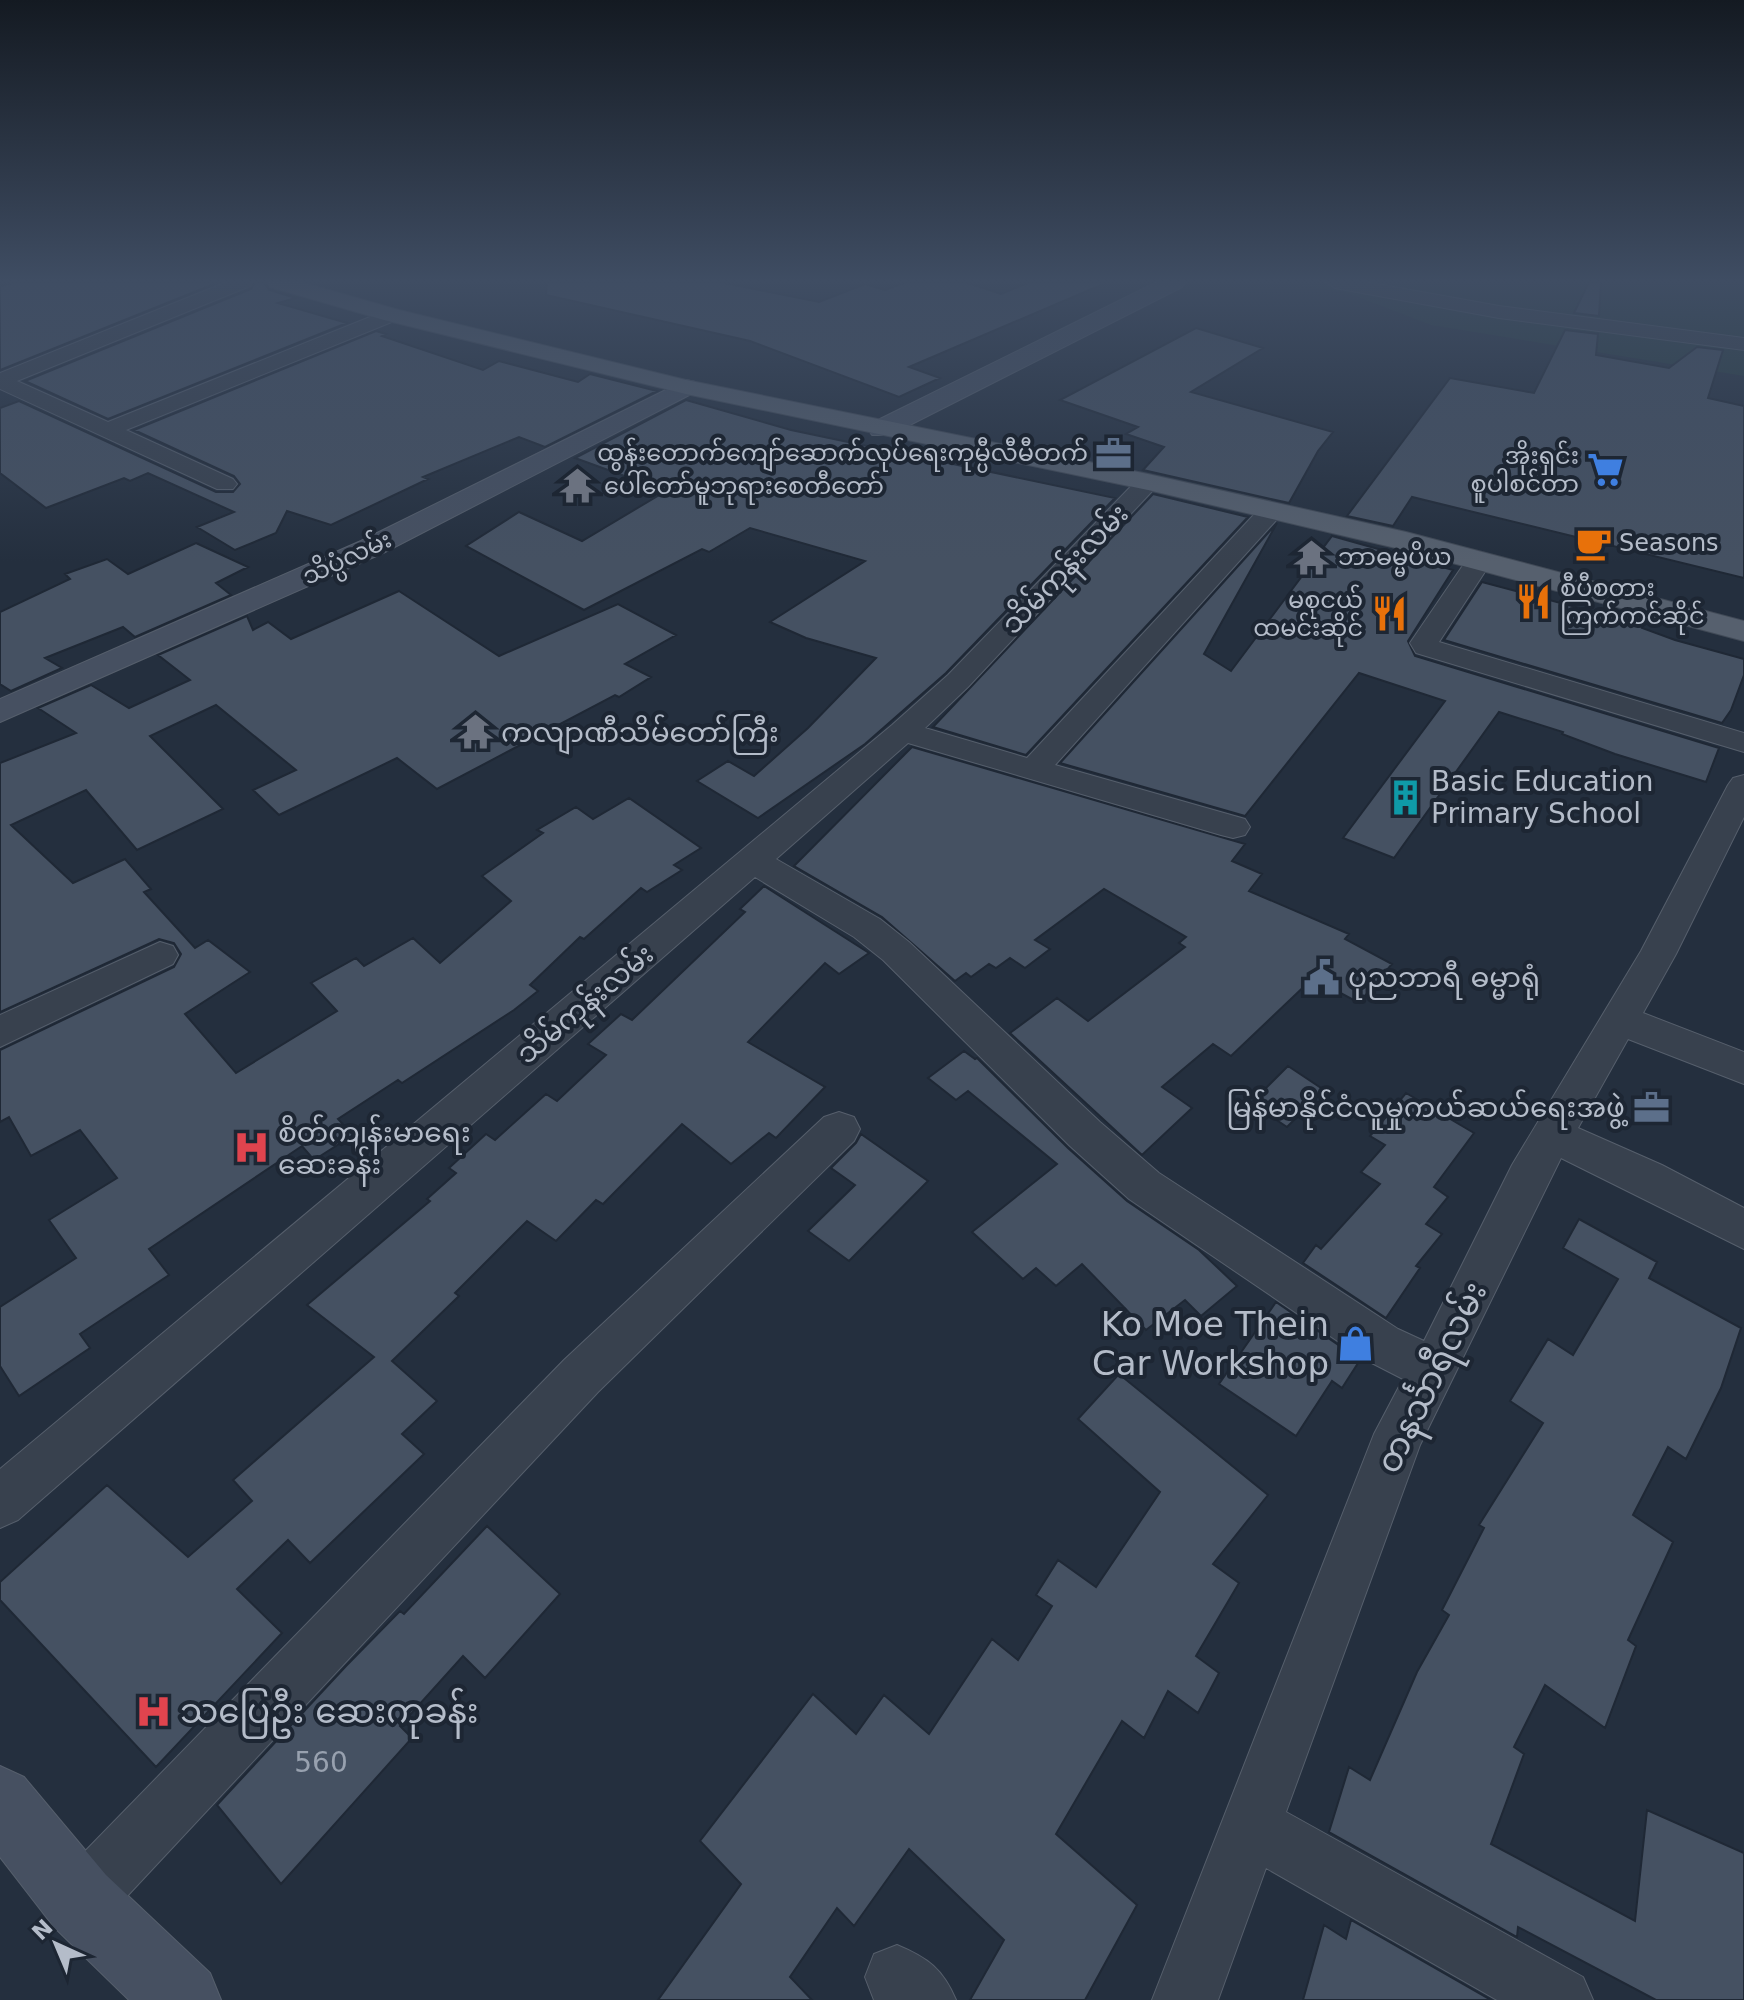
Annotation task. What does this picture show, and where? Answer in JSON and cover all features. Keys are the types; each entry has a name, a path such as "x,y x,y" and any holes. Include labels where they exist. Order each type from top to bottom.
{"main road":[{"path":"639,375 881,429 1148,482 1479,561 1744,631"}],"street":[{"path":"107,430 242,375"},
{"path":"881,429 988,375"},
{"path":"0,380 225,484"},
{"name":"သိပ္ပံလမ်း","path":"0,693 351,538 675,384"},
{"name":"သိပ္ပံလမ်း","path":"0,712 372,547 675,384"},
{"name":"သိမ်ကုန်းလမ်း","path":"0,1502 903,732 958,681 1148,482"},
{"path":"1034,769 1271,511"},
{"path":"1479,561 1424,643 1426,647 1744,743"},
{"path":"903,732 1233,827"},
{"name":"တနင်္သာရီလမ်း","path":"1185,2000 1399,1434 1434,1370 1527,1178 1658,954 1744,785"},
{"path":"754,861 867,928 896,951 1085,1134 1174,1208 1381,1344 1434,1370"},
{"path":"0,1032 160,955"},
{"path":"1620,1020 1744,1068"},
{"path":"80,1901 581,1376 839,1129"},
{"path":"1552,1135 1647,1178 1744,1230"},
{"path":"0,1801 80,1901 183,2000"},
{"path":"1251,1826 1560,2000"}],"building":[{"path":"39,375 217,375 108,419 25,381"},
{"path":"268,375 553,375 578,382 588,375 595,375 657,391 545,447 519,437 423,477 428,479 331,525 287,511 276,533 235,550 197,527 234,512 148,473 130,481 124,478 46,508 0,473 0,408 19,401 216,492 233,492 240,484 234,476 134,430"},
{"path":"841,375 932,375 940,378 899,397"},
{"path":"1107,375 1218,375 1191,392 1333,432 1318,451 1289,503 1143,470 1164,447 1126,434 1138,427 1060,400"},
{"path":"1543,375 1715,375 1708,398 1744,406 1744,578 1412,497 1393,526 1347,516 1450,378 1534,393"},
{"path":"686,400 791,430 1115,498 946,673 865,744 758,818 697,781 728,761 754,776 808,728 876,658 806,638 770,622 865,561 750,528 709,552 702,549 584,610 466,546 519,512 582,541 666,491 575,458"},
{"path":"1153,494 1248,517 1026,755 933,727"},
{"path":"1277,523 1204,654 1231,671 1332,536 1453,570 1408,641 1415,656 1719,748 1706,782 1615,754 1563,732 1499,712 1394,858 1343,838 1445,701 1359,673 1245,816 1060,763"},
{"path":"196,543 248,567 216,583 231,595 135,637 123,627 45,658 62,668 11,691 0,684 0,612 70,579 65,574 107,559 128,574"},
{"path":"1482,582 1643,625 1642,628 1675,640 1744,659 1744,675 1731,710 1722,723 1444,640"},
{"path":"399,591 499,656 618,604 676,635 625,664 651,677 619,697 615,695 437,789 397,758 279,815 253,790 296,770 216,705 150,736 223,809 137,850 86,790 11,825 73,883 125,859 151,889 144,892 195,948 208,940 250,972 185,1014 236,1073 337,1011 311,983 356,958 364,966 413,938 440,963 511,901 482,876 543,833 537,830 576,807 593,819 629,798 701,848 674,865 682,870 647,892 641,888 584,939 580,937 530,985 538,991 514,1010 402,1083 398,1080 338,1119 353,1135 314,1160 302,1146 149,1249 169,1275 80,1334 90,1348 19,1396 0,1366 0,1307 76,1258 49,1220 117,1178 80,1130 31,1156 9,1117 0,1122 0,1050 174,967 181,954 174,943 159,939 0,1012 0,763 76,733 38,708 91,685 129,708 190,680 158,655 247,616 253,630 268,622 291,639"},
{"path":"912,747 1245,844 1232,861 1262,874 1249,891 1349,934 1345,939 1392,964 1359,1003 1313,978 1231,1056 1213,1044 1162,1087 1192,1108 1142,1155 1010,1033 1057,998 1088,1021 1185,947 1179,943 1186,937 1104,889 1035,940 1050,949 1025,968 1010,958 996,968 989,964 971,977 966,973 955,981 882,917 794,866"},
{"path":"764,886 869,953 839,974 825,963 748,1042 825,1087 776,1138 769,1133 731,1164 682,1124 603,1204 596,1200 556,1241 527,1221 455,1293 459,1296 392,1361 437,1401 402,1434 424,1454 310,1563 288,1540 237,1589 282,1633 156,1767 0,1600 0,1582 107,1485 188,1557 252,1501 233,1480 374,1357 307,1305 430,1201 427,1199 456,1173 449,1168 486,1134 495,1140 546,1094 557,1101 606,1055 588,1044 621,1014 632,1020 745,912 740,909"},
{"path":"964,1051 977,1058 1127,1201 1199,1250 1237,1286 1201,1316 1185,1300 1146,1330 1082,1264 1056,1286 1036,1268 1023,1279 972,1232 1057,1164 968,1091 956,1100 928,1078"},
{"path":"1288,1066 1324,1090 1287,1127 1251,1103"},
{"path":"1406,1093 1474,1133 1434,1187 1448,1197 1426,1224 1442,1234 1416,1266 1420,1268 1386,1318 1303,1263 1316,1245 1321,1249 1380,1184 1361,1172 1385,1145 1370,1136"},
{"path":"861,1134 928,1181 849,1261 808,1231 855,1185 831,1168"},
{"path":"1579,1219 1657,1262 1649,1278 1741,1328 1721,1388 1686,1459 1668,1447 1633,1515 1673,1542 1628,1640 1636,1646 1605,1728 1545,1685 1514,1747 1524,1754 1491,1844 1635,1921 1647,1810 1744,1853 1744,2000 1656,2000 1518,1927 1517,1937 1329,1832 1349,1767 1370,1780 1417,1672 1449,1615 1442,1610 1484,1528 1479,1525 1543,1423 1510,1401 1548,1339 1573,1355 1618,1279 1563,1248"},
{"path":"1276,1302 1360,1360 1342,1388 1332,1381 1296,1436 1219,1384"},
{"path":"1119,1374 1268,1495 1213,1564 1239,1583 1196,1656 1219,1673 1198,1713 1168,1691 1144,1738 1122,1721 1056,1834 1137,1905 1085,2000 970,2000 1004,1940 909,1849 854,1926 837,1908 790,1977 812,2000 658,2000 741,1884 700,1841 813,1694 856,1734 884,1695 929,1734 992,1639 1018,1660 1052,1606 1036,1595 1058,1560 1096,1587 1160,1492 1078,1419"},
{"path":"487,1526 560,1594 485,1678 463,1656 400,1726 412,1738 281,1884 217,1805 346,1666 400,1611 404,1614"},
{"path":"1351,1920 1491,2000 1303,2000 1324,1925 1346,1939"}],"place":[{"name":"ထွန်းတောက်ကျော်ဆောက်လုပ်ရေးကုမ္ပီလီမီတက်","path":"1114,453"},
{"name":"အိုးရှင်း စူပါစင်တာ","path":"1605,470"},
{"name":"ပေါ်တော်မူဘုရားစေတီတော်","path":"578,486"},
{"name":"Seasons","path":"1593,543"},
{"name":"ဘာဓမ္မပိယ","path":"1312,557"},
{"name":"စီပီစတား ကြက်ကင်ဆိုင်","path":"1534,602"},
{"name":"မစုငယ် ထမင်းဆိုင်","path":"1389,614"},
{"name":"ကလျာဏီသိမ်တော်ကြီး","path":"475,732"},
{"name":"Basic Education Primary School","path":"1405,797"},
{"name":"ပုညဘာရီ ဓမ္မာရုံ","path":"1322,977"},
{"name":"မြန်မာနိုင်ငံလူမှုကယ်ဆယ်ရေးအဖွဲ့","path":"1651,1107"},
{"name":"စိတ်ကျန်းမာရေး ဆေးခန်း","path":"252,1148"},
{"name":"Ko Moe Thein Car Workshop","path":"1355,1344"},
{"name":"သပြေဦး ဆေးကုခန်း","path":"154,1711"}]}
